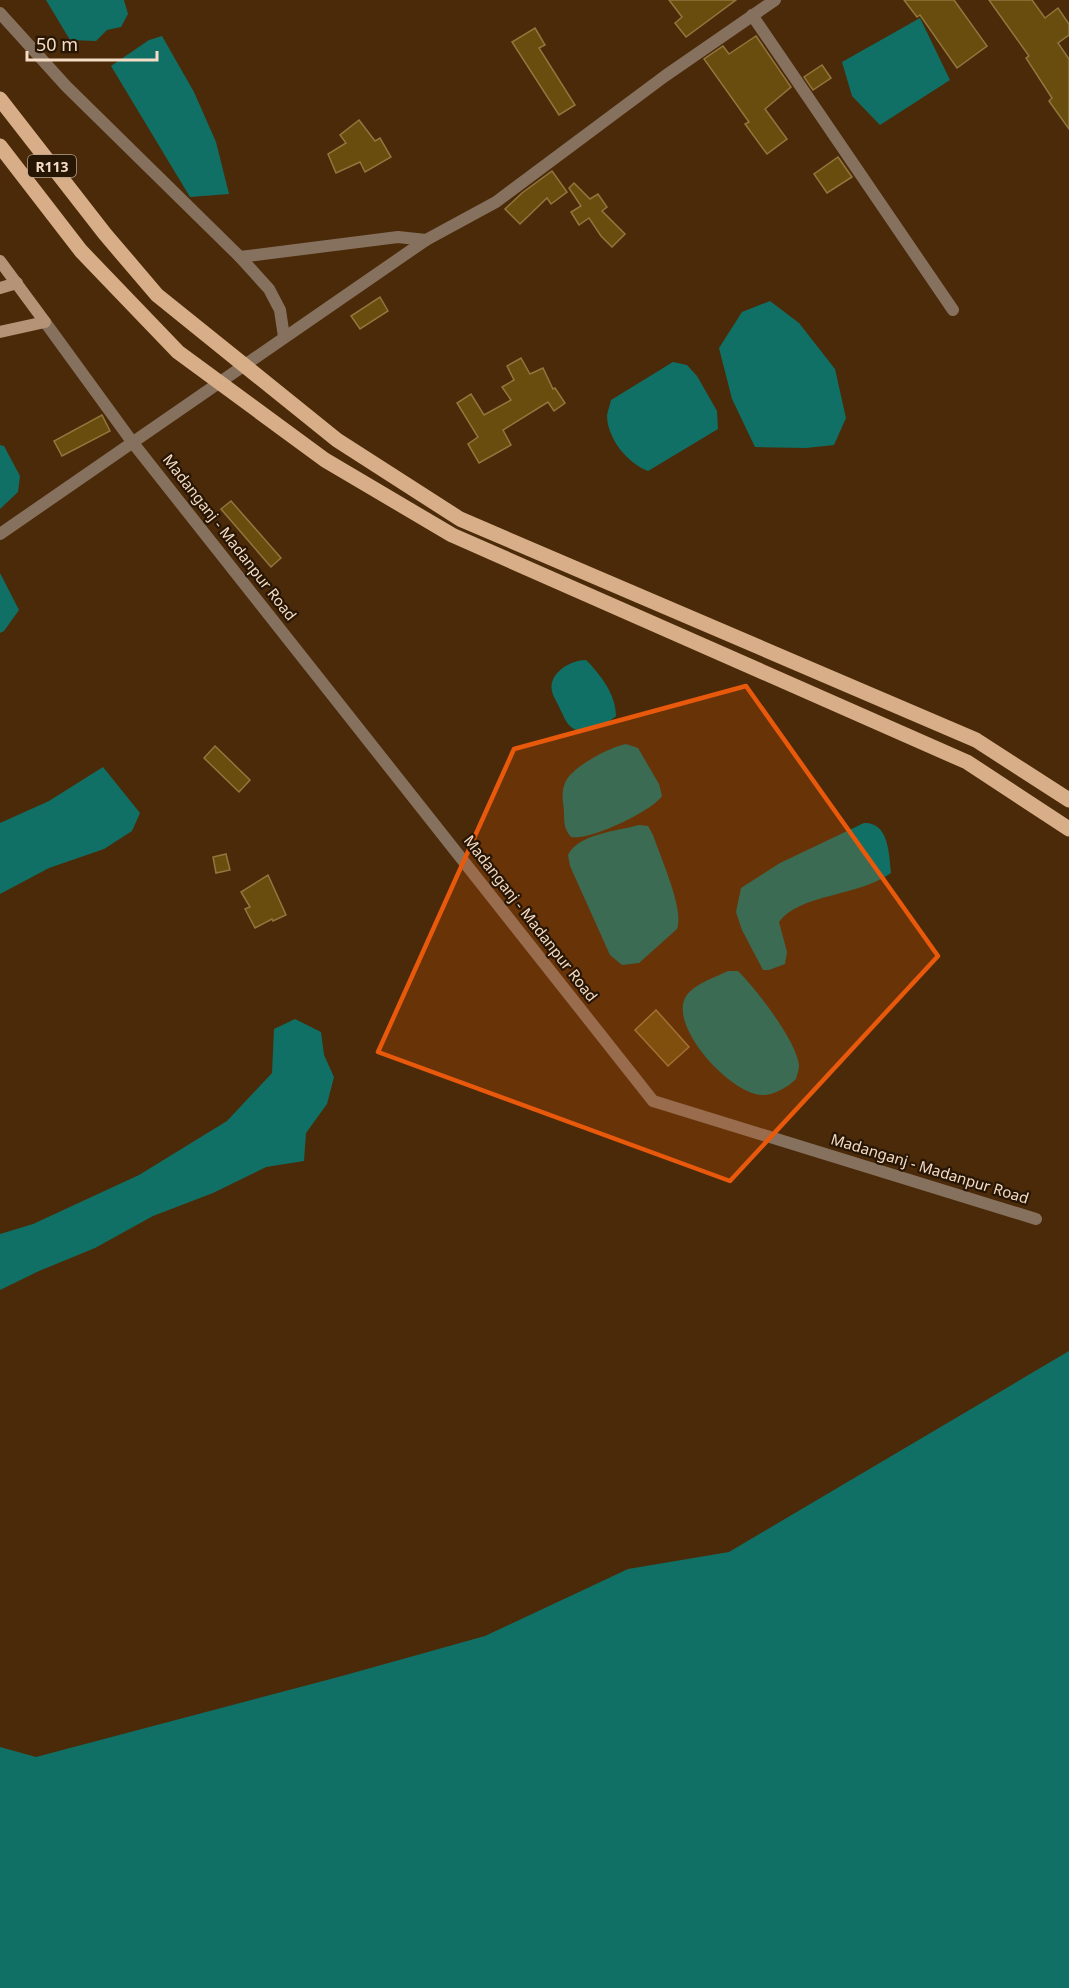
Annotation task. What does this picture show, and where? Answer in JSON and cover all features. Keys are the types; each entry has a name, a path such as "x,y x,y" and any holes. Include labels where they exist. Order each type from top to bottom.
{"main road":[{"name":"R113","path":"0,99 105,234 157,295 337,440 460,519 976,740 1069,800"},
{"name":"R113","path":"0,146 81,251 177,352 325,460 452,536 967,762 1069,829"},
{"path":"0,261 45,321 0,332"},
{"path":"0,288 17,283"}],"street":[{"path":"0,534 426,240 496,202 568,146 776,0"},
{"path":"0,13 66,86 240,257 269,289 280,310 284,337"},
{"path":"752,15 953,310"},
{"path":"240,257 398,237 426,240"},
{"name":"Madanganj - Madanpur Road","path":"45,321 133,443 653,1101 1036,1219"}],"highlighted area":[{"path":"746,686 938,956 730,1181 378,1052 514,749"}],"water":[{"path":"46,0 124,0 128,14 121,27 107,30 96,41 70,40"},
{"path":"920,18 950,80 880,125 852,96 842,62"},
{"path":"162,36 194,92 216,142 229,194 190,197 111,66 149,40"},
{"path":"770,301 799,323 835,369 846,418 834,445 806,448 755,447 732,399 719,348 742,312"},
{"path":"673,362 687,365 697,376 717,411 718,429 648,471 626,456 614,441 607,413 611,400"},
{"path":"0,445 4,446 20,476 18,492 0,509"},
{"path":"0,573 19,610 4,631 0,633"},
{"path":"586,660 607,686 616,716 594,730 581,731 566,722 553,696 552,684 557,673 562,669 574,662"},
{"path":"626,744 638,748 659,784 662,796 634,817 620,824 592,834 571,837 564,822 565,783 583,764"},
{"path":"103,767 140,813 132,831 104,849 49,868 0,894 0,823 49,801"},
{"path":"864,823 872,824 883,833 891,873 878,881 815,900 788,913 779,922 787,952 785,964 763,970 742,930 736,912 741,888 780,863"},
{"path":"639,825 648,826 653,835 675,897 679,921 677,929 639,963 622,965 610,955 570,866 568,855 580,842 589,838"},
{"path":"728,971 738,971 755,990 791,1042 799,1065 796,1079 776,1092 763,1095 736,1085 707,1058 695,1043 687,1026 683,1011 685,998 704,982"},
{"path":"295,1019 321,1032 324,1055 334,1077 327,1104 306,1133 304,1161 266,1167 213,1193 153,1216 95,1248 0,1290 0,1234 33,1224 139,1175 227,1121 272,1073 274,1029"},
{"path":"1069,1351 1069,1988 0,1988 0,1747 36,1757 342,1676 485,1636 628,1569 729,1552"}],"building":[{"path":"669,0 736,0 686,37 675,23 682,17"},
{"path":"904,0 954,0 987,46 957,68 920,15 917,17"},
{"path":"989,0 1032,0 1045,18 1058,8 1069,24 1069,35 1058,43 1069,59 1069,129 1049,101 1052,98 1026,58 1029,56"},
{"path":"535,28 545,45 539,48 575,105 559,115 512,42"},
{"path":"756,36 791,87 765,109 787,139 767,154 745,124 749,122 704,59 723,46 729,54"},
{"path":"822,65 831,78 813,90 804,77"},
{"path":"359,120 375,141 380,138 391,157 365,172 360,162 336,173 328,154 346,143 340,135"},
{"path":"838,157 852,177 827,193 814,174"},
{"path":"552,171 567,192 551,204 547,198 520,224 505,209"},
{"path":"574,183 590,199 598,194 607,207 602,211 625,234 612,247 589,218 579,225 571,212 581,206 569,188"},
{"path":"380,297 388,311 360,329 351,316"},
{"path":"521,358 530,374 543,368 553,389 555,388 565,403 554,411 548,402 503,430 511,445 479,463 468,444 478,437 457,403 471,394 484,415 511,400 502,387 514,380 507,366"},
{"path":"102,415 110,431 62,456 54,441"},
{"path":"231,501 281,558 271,567 221,509"},
{"path":"215,746 250,780 239,792 204,758"},
{"path":"226,854 230,870 216,873 213,857"},
{"path":"268,875 286,915 255,928 245,909 250,907 241,892"},
{"path":"656,1010 689,1047 668,1066 635,1030"}]}
